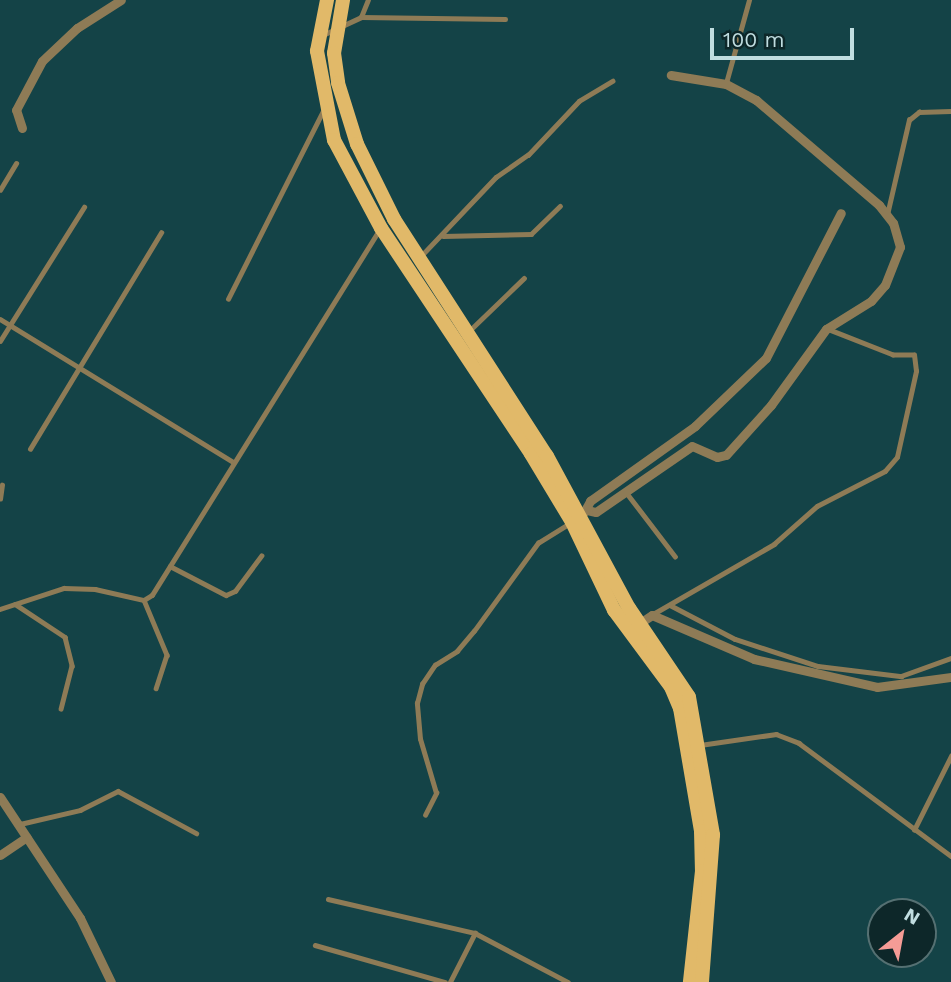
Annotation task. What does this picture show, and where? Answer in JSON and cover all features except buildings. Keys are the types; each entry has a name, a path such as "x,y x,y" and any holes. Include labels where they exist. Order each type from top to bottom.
{"main road":[{"path":"327,0 318,37 324,108 334,140 381,229 412,264 580,515 614,610 635,627 671,687 695,746 714,865 702,982"},
{"path":"343,0 334,53 345,108 357,144 412,264"},
{"path":"690,982 702,871 695,746"}],"street":[{"path":"22,128 16,110 42,61 77,28 121,0"},
{"path":"580,515 596,512 692,446 718,457 726,455 771,405 826,329 871,301 885,285 900,247 887,216 839,167 756,100 726,84 671,75"},
{"path":"580,515 590,501 695,426 766,358 841,213"},
{"path":"635,627 652,615 754,659 877,687 951,677"},
{"path":"0,797 80,918 111,982"},
{"path":"0,855 27,837"}],"lane":[{"path":"361,17 368,0"},
{"path":"726,84 749,0"},
{"path":"318,37 361,17 505,19"},
{"path":"412,264 442,236 496,177 528,155 579,101 612,81"},
{"path":"228,299 324,108"},
{"path":"887,216 909,120 919,112 951,111"},
{"path":"0,190 16,163"},
{"path":"442,236 531,234 560,206"},
{"path":"0,341 84,207"},
{"path":"0,609 64,588 95,589 144,600 152,596 232,461 381,229"},
{"path":"30,449 161,233"},
{"path":"461,339 524,278"},
{"path":"0,319 232,461"},
{"path":"652,615 774,544 817,506 884,471 897,457 916,370 914,355 893,355 826,329"},
{"path":"0,499 2,485"},
{"path":"626,491 675,556"},
{"path":"425,815 436,793 420,738 417,703 422,684 435,666 457,651 474,631 538,543 580,515"},
{"path":"170,566 226,595 235,591 261,556"},
{"path":"144,600 167,655 156,688"},
{"path":"14,603 65,637 72,666 61,709"},
{"path":"669,605 734,639 818,666 901,676 951,658"},
{"path":"695,746 776,734 799,743 951,856"},
{"path":"914,830 951,757"},
{"path":"20,824 80,810 118,791 196,833"},
{"path":"328,899 475,933 568,982"},
{"path":"315,945 448,982 475,933"}]}
